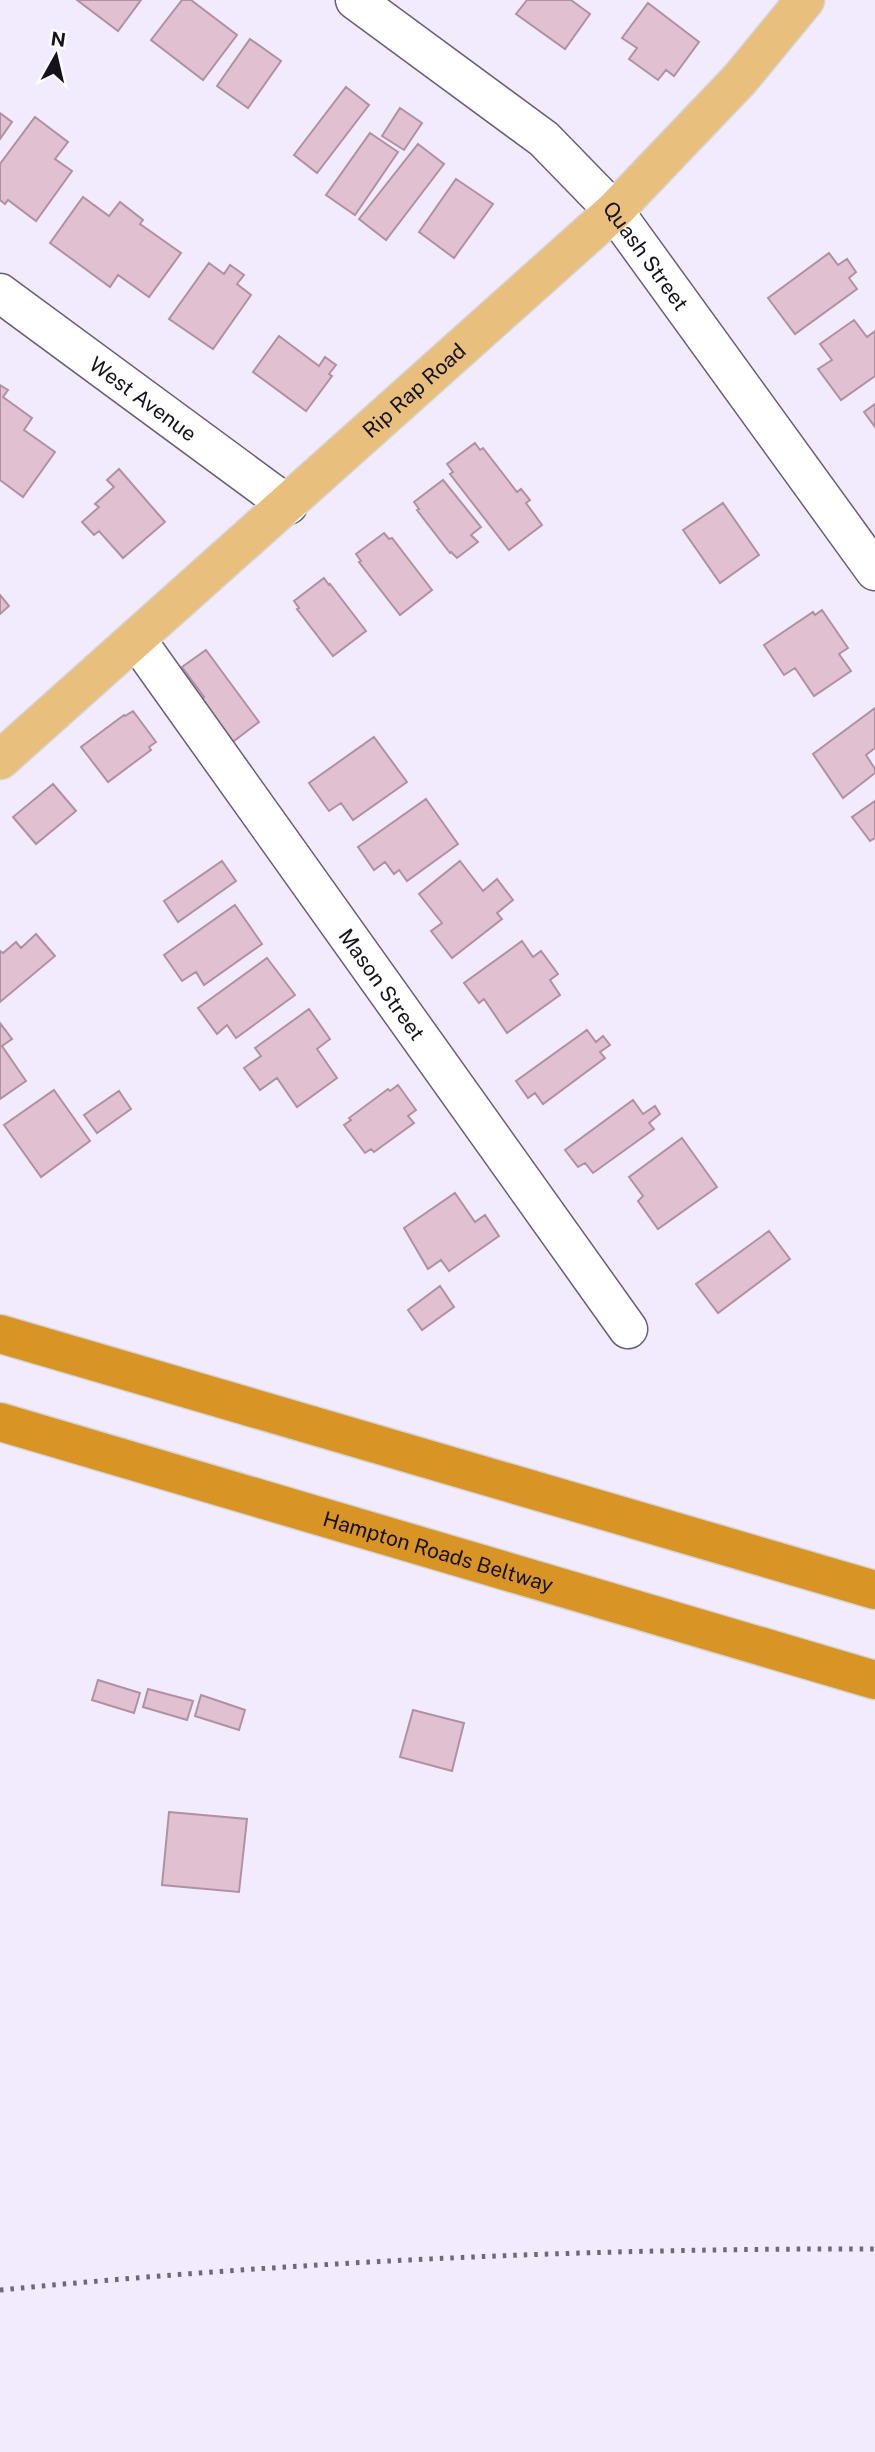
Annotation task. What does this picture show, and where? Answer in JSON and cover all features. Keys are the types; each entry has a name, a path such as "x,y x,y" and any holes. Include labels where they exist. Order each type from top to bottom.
{"highway":[{"path":"0,1334 875,1590"},
{"name":"Hampton Roads Beltway","path":"0,1422 875,1680"}],"main road":[{"name":"Rip Rap Road","path":"0,760 614,211 740,79 805,0"}],"street":[{"name":"Quash Street","path":"355,0 544,139 614,211 875,571"},
{"name":"West Avenue","path":"0,293 288,505"},
{"name":"Mason Street","path":"136,639 628,1329"}],"building":[{"path":"77,0 141,0 118,31"},
{"path":"182,0 191,0 237,35 203,80 151,40"},
{"path":"527,0 571,0 590,14 565,49 516,14"},
{"path":"648,3 699,42 674,76 666,70 658,80 629,59 637,48 622,38"},
{"path":"250,39 281,61 248,108 217,86"},
{"path":"346,87 369,105 317,173 294,155"},
{"path":"400,108 422,123 404,150 382,136"},
{"path":"0,113 12,122 0,139"},
{"path":"35,117 68,142 55,159 72,171 36,221 8,200 5,204 0,200 0,164"},
{"path":"370,133 398,152 355,215 326,195"},
{"path":"418,144 444,164 386,240 359,219"},
{"path":"456,179 493,204 454,258 419,232"},
{"path":"83,197 109,216 120,202 143,220 140,224 181,253 149,297 118,275 110,287 50,243"},
{"path":"829,253 838,265 847,259 856,272 849,278 857,289 795,334 768,298"},
{"path":"209,263 224,274 230,265 244,275 237,284 251,295 213,349 169,319"},
{"path":"854,320 867,337 875,331 875,376 841,400 818,369 832,360 820,344"},
{"path":"279,336 319,366 325,357 336,365 329,374 332,376 306,411 253,372"},
{"path":"0,385 8,390 3,397 32,418 24,430 55,452 23,497 0,480"},
{"path":"875,404 875,427 864,412"},
{"path":"475,443 480,450 483,448 517,492 521,489 530,500 526,503 542,525 509,550 450,474 453,472 447,464"},
{"path":"119,469 165,522 123,558 99,531 94,535 82,522 99,507 95,504 114,487 107,480"},
{"path":"443,480 481,527 471,535 478,542 457,558 450,553 417,510 419,509 414,502"},
{"path":"723,503 759,555 720,583 683,530"},
{"path":"384,533 389,539 392,538 432,590 400,615 359,562 361,561 356,554"},
{"path":"324,578 366,631 333,656 297,609 299,608 294,601"},
{"path":"0,595 9,606 0,614"},
{"path":"822,610 848,648 839,654 851,671 814,696 795,668 784,675 764,645 813,612 815,615"},
{"path":"206,650 259,722 230,744 198,701 204,697 182,667"},
{"path":"875,708 875,748 866,755 875,773 843,798 813,754"},
{"path":"133,711 156,742 149,747 151,750 108,782 81,747"},
{"path":"374,737 407,782 353,820 341,803 329,811 309,783"},
{"path":"53,784 76,811 36,844 13,817"},
{"path":"426,799 458,844 407,881 399,870 394,874 385,862 374,870 358,847"},
{"path":"875,801 875,838 870,841 852,817"},
{"path":"222,861 236,881 178,922 164,901"},
{"path":"460,861 483,891 497,879 513,900 497,913 502,919 452,958 431,931 442,923 419,894"},
{"path":"235,905 262,944 204,985 196,972 182,981 164,955"},
{"path":"36,934 55,956 0,1002 0,951 3,953 16,942 21,948"},
{"path":"522,941 533,957 541,951 558,974 550,980 560,995 507,1033 484,999 479,1003 464,983"},
{"path":"267,958 295,995 236,1038 227,1025 217,1034 198,1008"},
{"path":"309,1009 330,1039 317,1049 337,1078 297,1107 277,1078 260,1090 244,1068 261,1056 255,1048"},
{"path":"0,1023 12,1039 2,1046 26,1081 0,1099"},
{"path":"587,1030 596,1042 603,1036 610,1045 600,1052 605,1058 543,1104 535,1093 528,1098 516,1081"},
{"path":"398,1085 416,1110 408,1116 414,1123 374,1152 371,1149 365,1153 344,1125 351,1120 349,1118 388,1089 390,1091"},
{"path":"54,1090 90,1141 41,1177 4,1125"},
{"path":"119,1091 131,1109 97,1133 84,1115"},
{"path":"633,1100 643,1114 655,1106 660,1114 649,1123 654,1129 593,1173 585,1163 578,1167 565,1150"},
{"path":"682,1138 717,1187 658,1229 638,1201 643,1196 629,1177"},
{"path":"455,1193 475,1222 485,1215 499,1236 449,1271 441,1260 428,1269 404,1228"},
{"path":"769,1231 790,1259 718,1313 696,1284"},
{"path":"440,1286 454,1307 422,1330 408,1310"},
{"path":"98,1680 140,1693 134,1713 92,1700"},
{"path":"148,1689 193,1701 187,1720 143,1707"},
{"path":"201,1695 245,1710 239,1730 195,1716"},
{"path":"413,1710 464,1723 452,1771 400,1757"},
{"path":"169,1812 247,1819 239,1892 162,1885"}],"railway":[{"path":"0,2290 327,2264 546,2254 875,2249"}]}
